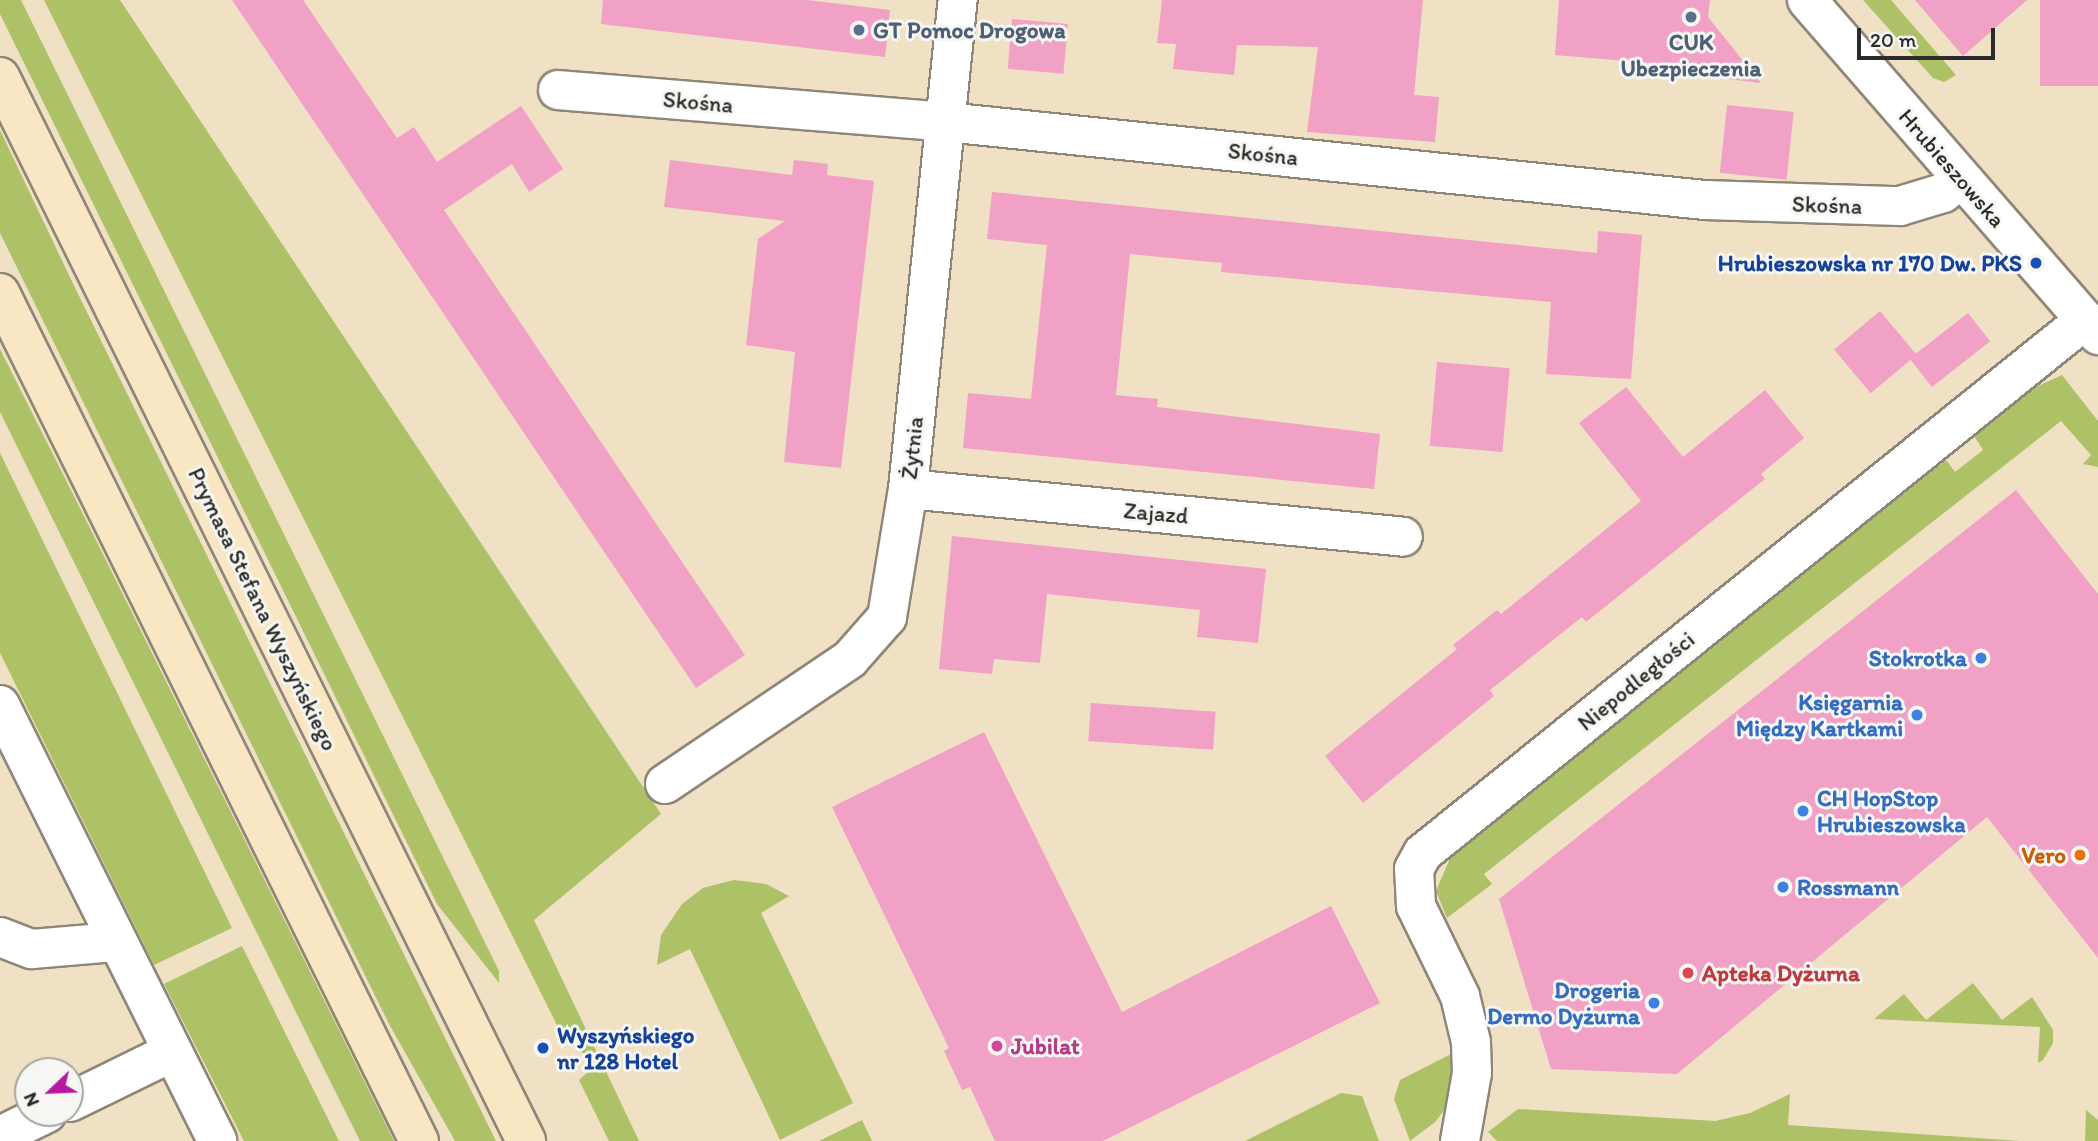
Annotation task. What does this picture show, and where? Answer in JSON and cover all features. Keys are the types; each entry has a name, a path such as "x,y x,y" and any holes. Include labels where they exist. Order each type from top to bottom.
{"main road":[{"name":"Prymasa Stefana Wyszyńskiego","path":"0,77 526,1141"},
{"path":"0,293 419,1141"}],"street":[{"name":"Żytnia","path":"665,784 850,659 877,633 892,599 908,489 958,0"},
{"name":"Hrubieszowska","path":"1807,0 2091,327"},
{"name":"Skośna","path":"558,90 946,122 1705,200 1900,206 1943,193 1961,178"},
{"name":"Niepodległości","path":"1460,1141 1472,1073 1471,1042 1460,996 1416,906 1414,869 1423,853 2091,327"},
{"name":"Zajazd","path":"908,489 1403,537"},
{"path":"0,705 115,942 217,1141"},
{"path":"0,937 32,949 115,942"},
{"path":"84,1095 172,1052"},
{"path":"0,1136 18,1127"}],"green space":[{"path":"0,0 21,0 499,971 499,983 437,904 0,14"},
{"path":"44,0 120,0 661,814 534,920 639,1141 609,1141 579,1080 590,1070 589,1065 572,1033 561,1033"},
{"path":"1863,0 1891,0 1956,75 1944,82 1933,78"},
{"path":"0,130 77,292 496,1141 455,1141 389,1024 0,233"},
{"path":"0,349 394,1141 360,1141 322,1065 0,412"},
{"path":"2062,375 2098,421 2098,467 2083,464 2091,455 2061,421 1484,874 1492,884 1447,918 1436,891 1453,851 1946,460 1955,472 1983,450 1974,436 2036,387"},
{"path":"0,453 232,928 154,965 0,653"},
{"path":"734,880 766,884 789,896 761,913 853,1103 780,1140 690,949 657,965 661,935 682,904 703,888"},
{"path":"242,946 339,1141 244,1141 164,984"},
{"path":"1973,983 2002,1020 2032,997 2053,1030 2053,1043 2043,1060 2038,1063 2040,1027 1874,1019 1904,994 1926,1020"},
{"path":"1453,1053 1456,1075 1450,1103 1435,1122 1410,1141 1394,1099 1400,1080"},
{"path":"1341,1093 1362,1096 1379,1141 1245,1141"},
{"path":"1790,1094 1788,1125 2020,1141 1497,1141 1488,1132 1518,1109 1715,1121 1750,1113"},
{"path":"2086,1110 2098,1120 2098,1141 2085,1141"},
{"path":"862,1120 872,1141 819,1141"}],"building":[{"path":"232,0 303,0 397,138 414,127 437,162 521,106 563,169 529,192 512,164 444,210 745,655 696,688"},
{"path":"603,0 807,0 890,10 885,57 601,24"},
{"path":"1162,0 1423,0 1414,95 1439,97 1435,142 1307,132 1318,47 1237,45 1234,75 1173,69 1176,44 1157,43"},
{"path":"1559,0 1710,0 1708,17 1761,83 1662,71 1663,64 1555,55"},
{"path":"1915,0 2027,0 1963,56"},
{"path":"2040,0 2098,0 2098,86 2040,86"},
{"path":"1012,19 1068,24 1063,74 1008,69"},
{"path":"1727,105 1794,112 1787,180 1720,173"},
{"path":"670,160 792,175 794,160 828,164 827,175 874,181 841,468 784,462 795,352 746,345 758,239 785,221 664,207"},
{"path":"992,192 1597,253 1598,231 1642,235 1631,379 1546,374 1551,302 1221,272 1222,263 1130,254 1116,395 1158,399 1157,407 1380,434 1374,489 963,448 968,393 1031,399 1047,245 987,239"},
{"path":"1880,311 1917,355 1871,393 1834,350"},
{"path":"1968,313 1990,341 1932,387 1910,359"},
{"path":"1437,362 1510,368 1502,452 1430,446"},
{"path":"1626,387 1683,457 1765,390 1804,438 1761,474 1765,479 1586,622 1582,617 1490,690 1494,696 1363,803 1325,756 1457,649 1453,645 1497,610 1501,614 1641,501 1579,423"},
{"name":"CH HopStop Hrubieszowska","path":"2016,490 2098,594 2098,958 1987,817 1677,1074 1551,1069 1499,899"},
{"path":"952,536 1266,569 1258,643 1197,637 1200,610 1047,594 1040,663 994,659 992,674 939,669"},
{"path":"1091,703 1216,712 1213,750 1088,741"},
{"path":"984,732 1122,1012 1331,906 1380,1003 1103,1141 995,1141 970,1087 962,1090 944,1051 949,1048 832,807"}],"place":[{"name":"CUK Ubezpieczenia","path":"1691,17"},
{"name":"GT Pomoc Drogowa","path":"859,30"},
{"name":"Hrubieszowska nr 170 Dw. PKS","path":"2036,263"},
{"name":"Stokrotka","path":"1981,658"},
{"name":"Księgarnia Między Kartkami","path":"1917,715"},
{"name":"CH HopStop Hrubieszowska","path":"1803,811"},
{"name":"Vero","path":"2080,855"},
{"name":"Rossmann","path":"1783,887"},
{"name":"Apteka Dyżurna","path":"1688,973"},
{"name":"Drogeria Dermo Dyżurna","path":"1654,1003"},
{"name":"Jubilat","path":"997,1046"},
{"name":"Wyszyńskiego nr 128 Hotel","path":"543,1048"}]}
